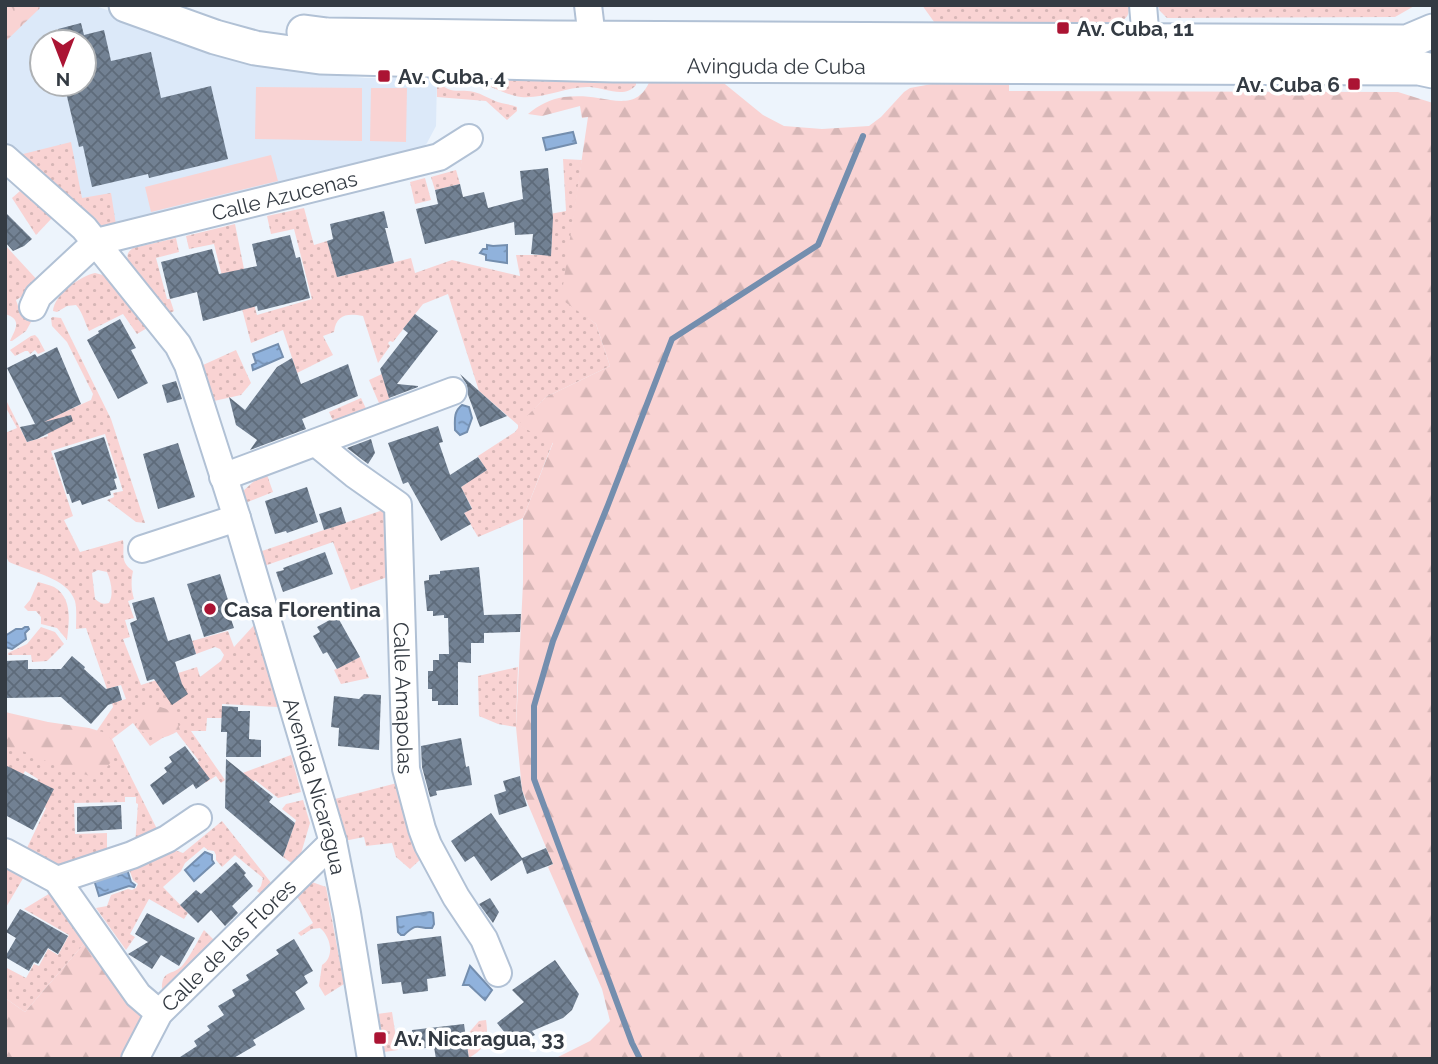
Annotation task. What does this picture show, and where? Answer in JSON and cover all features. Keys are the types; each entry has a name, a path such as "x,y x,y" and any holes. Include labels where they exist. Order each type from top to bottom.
{"main road":[{"name":"Avinguda de Cuba","path":"126,5 215,37 255,48 320,57 613,65 1419,68 1433,71"},
{"name":"Avinguda de Cuba","path":"179,5 237,24 327,34 553,38 589,18 1146,41 1407,42 1433,31"}],"street":[{"path":"1143,5 1146,41"},
{"path":"589,18 598,54 613,65"},
{"name":"Calle Azucenas","path":"96,242 439,158 468,138"},
{"name":"Avenida Nicaragua","path":"5,158 84,228 180,349 188,365 237,518 333,842 371,1059"},
{"path":"33,307 38,296 96,242"},
{"path":"223,477 453,391"},
{"name":"Calle Amapolas","path":"316,443 398,505 406,769 428,845 456,897 484,939 498,973"},
{"path":"142,549 237,518"},
{"path":"57,880 132,855 167,839 198,818"},
{"name":"Calle de las Flores","path":"135,1059 159,1013 333,842"},
{"path":"5,852 57,880 138,995 159,1013"}],"shaded area":[{"path":"5,5 93,5 227,53 309,71 365,78 437,78 436,126 420,151 104,228 5,142"}],"green space":[{"path":"5,5 37,5 40,8 5,42"},
{"path":"922,5 1129,5 1129,11 1119,22 937,26"},
{"path":"1158,5 1416,5 1395,17 1167,18"},
{"path":"449,79 636,80 636,85 621,92 581,87 521,97 481,83"},
{"path":"650,80 720,80 763,115 784,126 822,129 869,126 910,88 937,83 1009,83 1009,91 1398,92 1433,103 1433,1059 554,1059 590,1041 610,1021 602,989 548,867 553,864 522,790 516,727 523,583 523,518 553,443 518,425 546,397 610,366 596,324 561,299 588,117 582,118 580,106 542,116 528,114 545,103 564,97 629,100 641,94"},
{"path":"437,81 451,90 474,92 517,107 517,111 507,120 486,101 437,97"},
{"path":"256,87 362,88 362,141 255,139"},
{"path":"371,88 407,88 406,142 370,141"},
{"path":"71,142 82,198 111,193 116,225 104,228 19,155"},
{"path":"271,155 278,181 151,212 145,187"},
{"path":"563,159 582,160 562,298 596,324 610,366 546,397 519,425 553,442 523,518 478,537 464,513 472,508 461,487 486,470 478,456 515,432 518,425 479,391 448,294 423,304 393,342 388,343 390,346 378,363 363,316 340,318 334,332 323,336 333,355 297,373 283,330 251,343 241,305 224,284 214,244 189,249 186,236 235,224 257,315 312,299 294,229 271,234 267,216 304,208 314,245 327,241 338,277 411,258 415,273 452,260 520,276 516,255 551,255 550,214 566,211"},
{"path":"456,170 460,184 435,190 431,177"},
{"path":"425,178 431,200 415,204 410,182"},
{"path":"20,191 52,218 36,235 12,198"},
{"path":"176,238 179,252 156,258 167,299 170,299 174,311 170,313 127,256 133,248"},
{"path":"5,245 40,283 16,300 21,315 31,322 26,331 12,341 16,322 5,314"},
{"path":"95,273 111,281 147,328 137,334 123,314 89,331 76,305 53,311 58,299 69,287"},
{"path":"51,318 61,318 111,419 145,523 136,522 107,500 114,497 113,493 123,491 105,434 51,451 73,516 64,520 80,552 123,540 124,560 133,571 134,599 128,601 134,618 125,620 130,637 123,639 141,685 197,667 200,677 221,661 224,655 215,647 196,654 192,641 228,631 234,647 255,624 278,707 222,704 222,718 207,718 206,731 191,731 225,780 221,783 216,776 205,783 193,766 199,761 175,730 150,746 133,723 112,739 159,833 135,845 138,804 136,797 125,797 125,802 74,803 75,834 107,833 107,855 58,866 26,850 46,808 39,805 33,791 38,779 25,771 20,780 5,774 5,719 96,732 113,707 112,703 126,699 121,685 107,689 86,628 76,629 76,604 71,593 47,576 9,562 5,555 5,433 17,428 5,406 5,398 27,442 48,436 44,421 91,400 93,394 67,342 52,326","holes":["98,570 107,572 111,596 109,603 103,604 95,599 92,573"]},
{"path":"35,335 45,351 38,354 35,350 30,354 25,351 15,356 10,350 31,336"},
{"path":"236,350 251,383 241,395 214,401 203,365"},
{"path":"382,374 392,407 382,410 369,380"},
{"path":"361,398 369,415 336,427 329,412"},
{"path":"264,472 273,492 245,503 242,492"},
{"path":"389,508 393,575 351,590 333,542 264,566 259,552"},
{"path":"38,582 54,587 64,597 68,611 67,640 57,628 41,624 41,617 36,611 28,611 24,607"},
{"path":"41,627 55,632 64,644 47,661 32,662 31,655 8,655 27,644"},
{"path":"360,657 369,678 341,684 334,670"},
{"path":"518,667 516,727 498,724 479,716 478,676"},
{"path":"151,705 171,712 180,730 158,738 136,727 139,713"},
{"path":"5,712 109,734 115,757 107,767 90,776 60,767 18,749 5,747"},
{"path":"291,755 301,792 278,798 255,780 252,783 240,774"},
{"path":"401,782 422,858 410,869 396,857 392,843 366,846 364,837 344,841 331,800"},
{"path":"303,800 310,823 297,867 283,857 296,820 282,809 286,804"},
{"path":"222,821 276,889 266,898 257,891 263,878 235,855 222,867 216,860 214,851 204,847 163,887 188,913 184,919 149,899 130,934 135,937 126,950 96,908 107,906 111,895 136,888 138,884 133,880 127,863 163,846 183,853"},
{"path":"5,865 25,875 5,909"},
{"path":"312,882 326,887 344,984 325,996 319,986 322,965 330,952 327,936 320,928 312,929 301,936 298,933 313,923 297,896"},
{"path":"52,892 88,939 25,1012 5,998 5,967 26,978 34,964 39,966 48,949 58,955 69,935 24,909"},
{"path":"204,930 218,944 162,991 165,976 182,966"},
{"path":"88,939 147,1019 125,1059 5,1059 5,998 25,1012"},
{"path":"392,1012 398,1050 384,1052 377,1014"},
{"path":"486,1020 485,1043 469,1058 466,1036 479,1021"}],"water":[{"path":"573,132 576,143 546,150 543,138"},
{"path":"487,245 507,245 507,263 486,260 486,255 480,253 487,249"},
{"path":"278,344 283,357 253,370 252,365 256,363 253,354"},
{"path":"462,405 469,407 472,418 467,432 460,435 455,430 455,420"},
{"path":"25,627 29,629 25,633 26,639 12,649 5,647 5,636"},
{"path":"205,852 212,855 214,863 194,881 185,870"},
{"path":"127,869 134,887 129,886 99,896 94,880"},
{"path":"433,913 432,928 415,927 404,935 398,932 397,917"},
{"path":"470,966 492,990 485,1000 469,985 463,985"}],"building":[{"path":"81,23 82,28 62,28"},
{"path":"104,30 111,61 151,52 161,98 211,86 228,159 149,178 148,174 92,187 83,146 79,147 67,98 98,98 98,32"},
{"path":"548,168 553,218 551,256 531,254 533,234 515,235 514,222 425,244 416,209 438,204 435,190 460,184 463,197 484,192 488,208 523,199 520,171"},
{"path":"384,211 388,228 385,228 394,263 337,277 327,241 333,239 330,224"},
{"path":"5,212 32,239 13,251 5,242"},
{"path":"290,235 296,258 300,257 310,298 258,311 257,306 203,321 197,292 170,299 161,262 212,249 219,274 257,266 252,244"},
{"path":"415,314 438,331 397,384 418,387 389,398 380,369 408,333 403,329"},
{"path":"120,319 136,348 131,350 148,383 118,399 87,340"},
{"path":"57,347 81,404 44,422 71,415 73,421 27,442 20,427 35,424 7,368"},
{"path":"292,358 301,384 348,364 358,396 302,419 306,429 250,450 257,440 236,425 229,397 245,410 277,367"},
{"path":"460,374 507,416 480,427 467,385"},
{"path":"176,381 182,399 167,403 162,385"},
{"path":"438,426 443,442 439,443 450,475 478,457 487,470 461,487 472,509 464,513 471,524 441,541 408,482 403,484 388,443"},
{"path":"104,437 117,478 114,479 117,489 110,491 111,495 82,505 80,500 72,503 54,453"},
{"path":"371,439 375,453 368,464 347,448"},
{"path":"178,443 195,497 158,509 143,454"},
{"path":"307,487 318,522 287,533 275,534 265,501"},
{"path":"341,507 346,523 324,530 319,514"},
{"path":"325,552 333,574 283,592 276,572"},
{"path":"479,567 484,615 521,614 520,632 484,633 484,643 471,643 471,663 458,662 458,705 438,705 438,701 432,701 432,689 428,689 428,671 433,671 433,660 439,660 439,654 449,654 448,618 444,618 444,615 433,616 433,611 427,611 424,581 429,580 429,575 440,574 440,571"},
{"name":"Casa Florentina","path":"220,574 234,628 204,637 187,584"},
{"path":"154,597 168,641 190,634 196,654 175,662 188,694 172,705 154,679 147,681 130,623 137,620 132,603"},
{"path":"337,616 360,657 337,669 327,652 323,654 313,636 320,632 317,627"},
{"path":"72,656 106,689 118,686 122,700 108,705 91,724 61,697 5,698 5,661 28,660 28,669 61,669"},
{"path":"364,694 381,695 379,750 338,746 339,728 331,727 334,696 359,699"},
{"path":"222,706 238,707 238,711 250,711 249,739 261,740 261,757 226,757 227,732 221,732"},
{"path":"461,738 472,785 436,791 437,795 430,797 422,767 421,746"},
{"path":"185,746 210,779 196,789 193,784 163,805 150,785 167,772 164,768 172,762 169,757"},
{"path":"226,759 273,797 269,802 295,823 283,857 225,808"},
{"path":"5,765 54,789 33,830 5,815"},
{"path":"520,776 527,806 499,815 494,795 506,791 503,781"},
{"path":"121,805 122,829 77,832 77,807"},
{"path":"491,813 522,858 546,848 553,864 527,874 522,860 491,881 474,856 465,862 451,841"},
{"path":"236,862 253,886 232,906 238,913 225,926 211,910 198,923 180,905 196,890 201,894"},
{"path":"490,898 499,912 493,923 479,904"},
{"path":"20,909 68,936 58,954 48,948 38,964 34,962 29,971 5,957 16,938 6,932"},
{"path":"147,913 195,938 179,966 161,955 152,969 128,954 148,942 135,934"},
{"path":"441,936 446,976 427,979 428,991 403,994 401,982 382,984 377,944"},
{"path":"294,939 313,971 304,976 308,983 295,992 305,1009 253,1040 256,1045 232,1059 177,1059 197,1046 194,1041 210,1030 207,1026 224,1015 218,1006 235,996 232,990 249,980 246,975 279,954 276,950"},
{"path":"555,960 579,994 572,1010 563,1018 532,1031 535,1035 515,1045 497,1023 524,1002 512,990"},
{"path":"464,1024 469,1059 436,1059 434,1047 414,1047 412,1030"}],"waterway":[{"path":"640,1059 534,779 534,706 553,641 672,339 818,245 863,136"}],"place":[{"name":"Av. Cuba, 11","path":"1063,28"},
{"name":"Av. Cuba, 4","path":"384,76"},
{"name":"Av. Cuba 6","path":"1354,84"},
{"name":"Casa Florentina","path":"210,609"},
{"name":"Av. Nicaragua, 33","path":"380,1038"}]}
